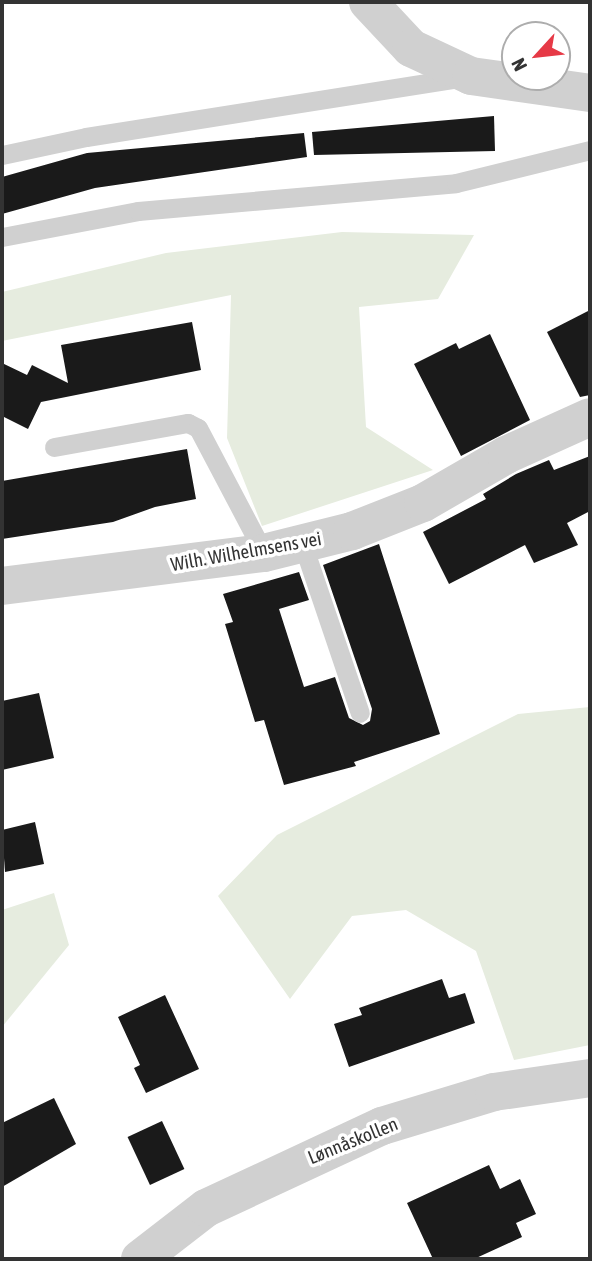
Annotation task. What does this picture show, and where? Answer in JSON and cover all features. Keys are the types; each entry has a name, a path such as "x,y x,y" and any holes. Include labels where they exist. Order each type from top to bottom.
{"street":[{"path":"368,2 411,48 471,76 590,93"},
{"name":"Wilh. Wilhelmsens vei","path":"2,586 264,553 303,545 423,503 506,455 590,417"},
{"name":"Lønnåskollen","path":"140,1259 206,1208 382,1126 494,1092 590,1078"}],"lane":[{"path":"2,155 86,137 471,76"},
{"path":"2,237 138,211 456,183 590,150"},
{"path":"54,447 188,423 198,428 264,553"},
{"path":"303,545 360,713"}],"shaded area":[{"path":"342,232 474,235 438,299 359,307 366,427 433,470 262,526 227,438 231,295 2,341 2,292 166,253"},
{"path":"590,707 590,1045 514,1060 476,951 406,910 352,916 290,999 218,896 277,835 518,714"},
{"path":"54,893 69,945 2,1027 2,910"}],"building":[{"path":"494,116 495,151 314,155 312,132"},
{"path":"304,133 307,157 95,188 2,214 2,177 87,153"},
{"path":"590,310 590,395 580,397 547,332"},
{"path":"192,322 201,370 41,402 28,429 2,416 2,363 27,375 32,365 68,383 61,345"},
{"path":"490,334 530,420 461,456 414,364 456,343 459,349"},
{"path":"187,449 196,499 155,507 113,522 2,539 2,481"},
{"path":"590,456 590,511 567,523 578,545 534,563 525,545 449,584 423,532 486,499 483,494 516,474 549,460 554,470"},
{"path":"379,544 440,734 354,762 356,766 284,785 264,720 255,722 225,624 233,622 223,594 299,572 309,600 279,609 304,687 335,677 349,718 363,725 370,721 372,709 323,565"},
{"path":"39,693 54,758 2,770 2,701"},
{"path":"35,822 44,864 5,872 2,830"},
{"path":"442,979 449,998 465,993 475,1023 349,1067 334,1024 362,1015 359,1008"},
{"path":"165,995 199,1069 146,1093 134,1068 140,1065 118,1017"},
{"path":"54,1098 76,1144 2,1187 2,1123"},
{"path":"162,1121 184,1169 150,1185 128,1137"},
{"path":"489,1165 500,1189 520,1179 536,1214 516,1223 522,1237 474,1259 433,1259 407,1203"}]}
